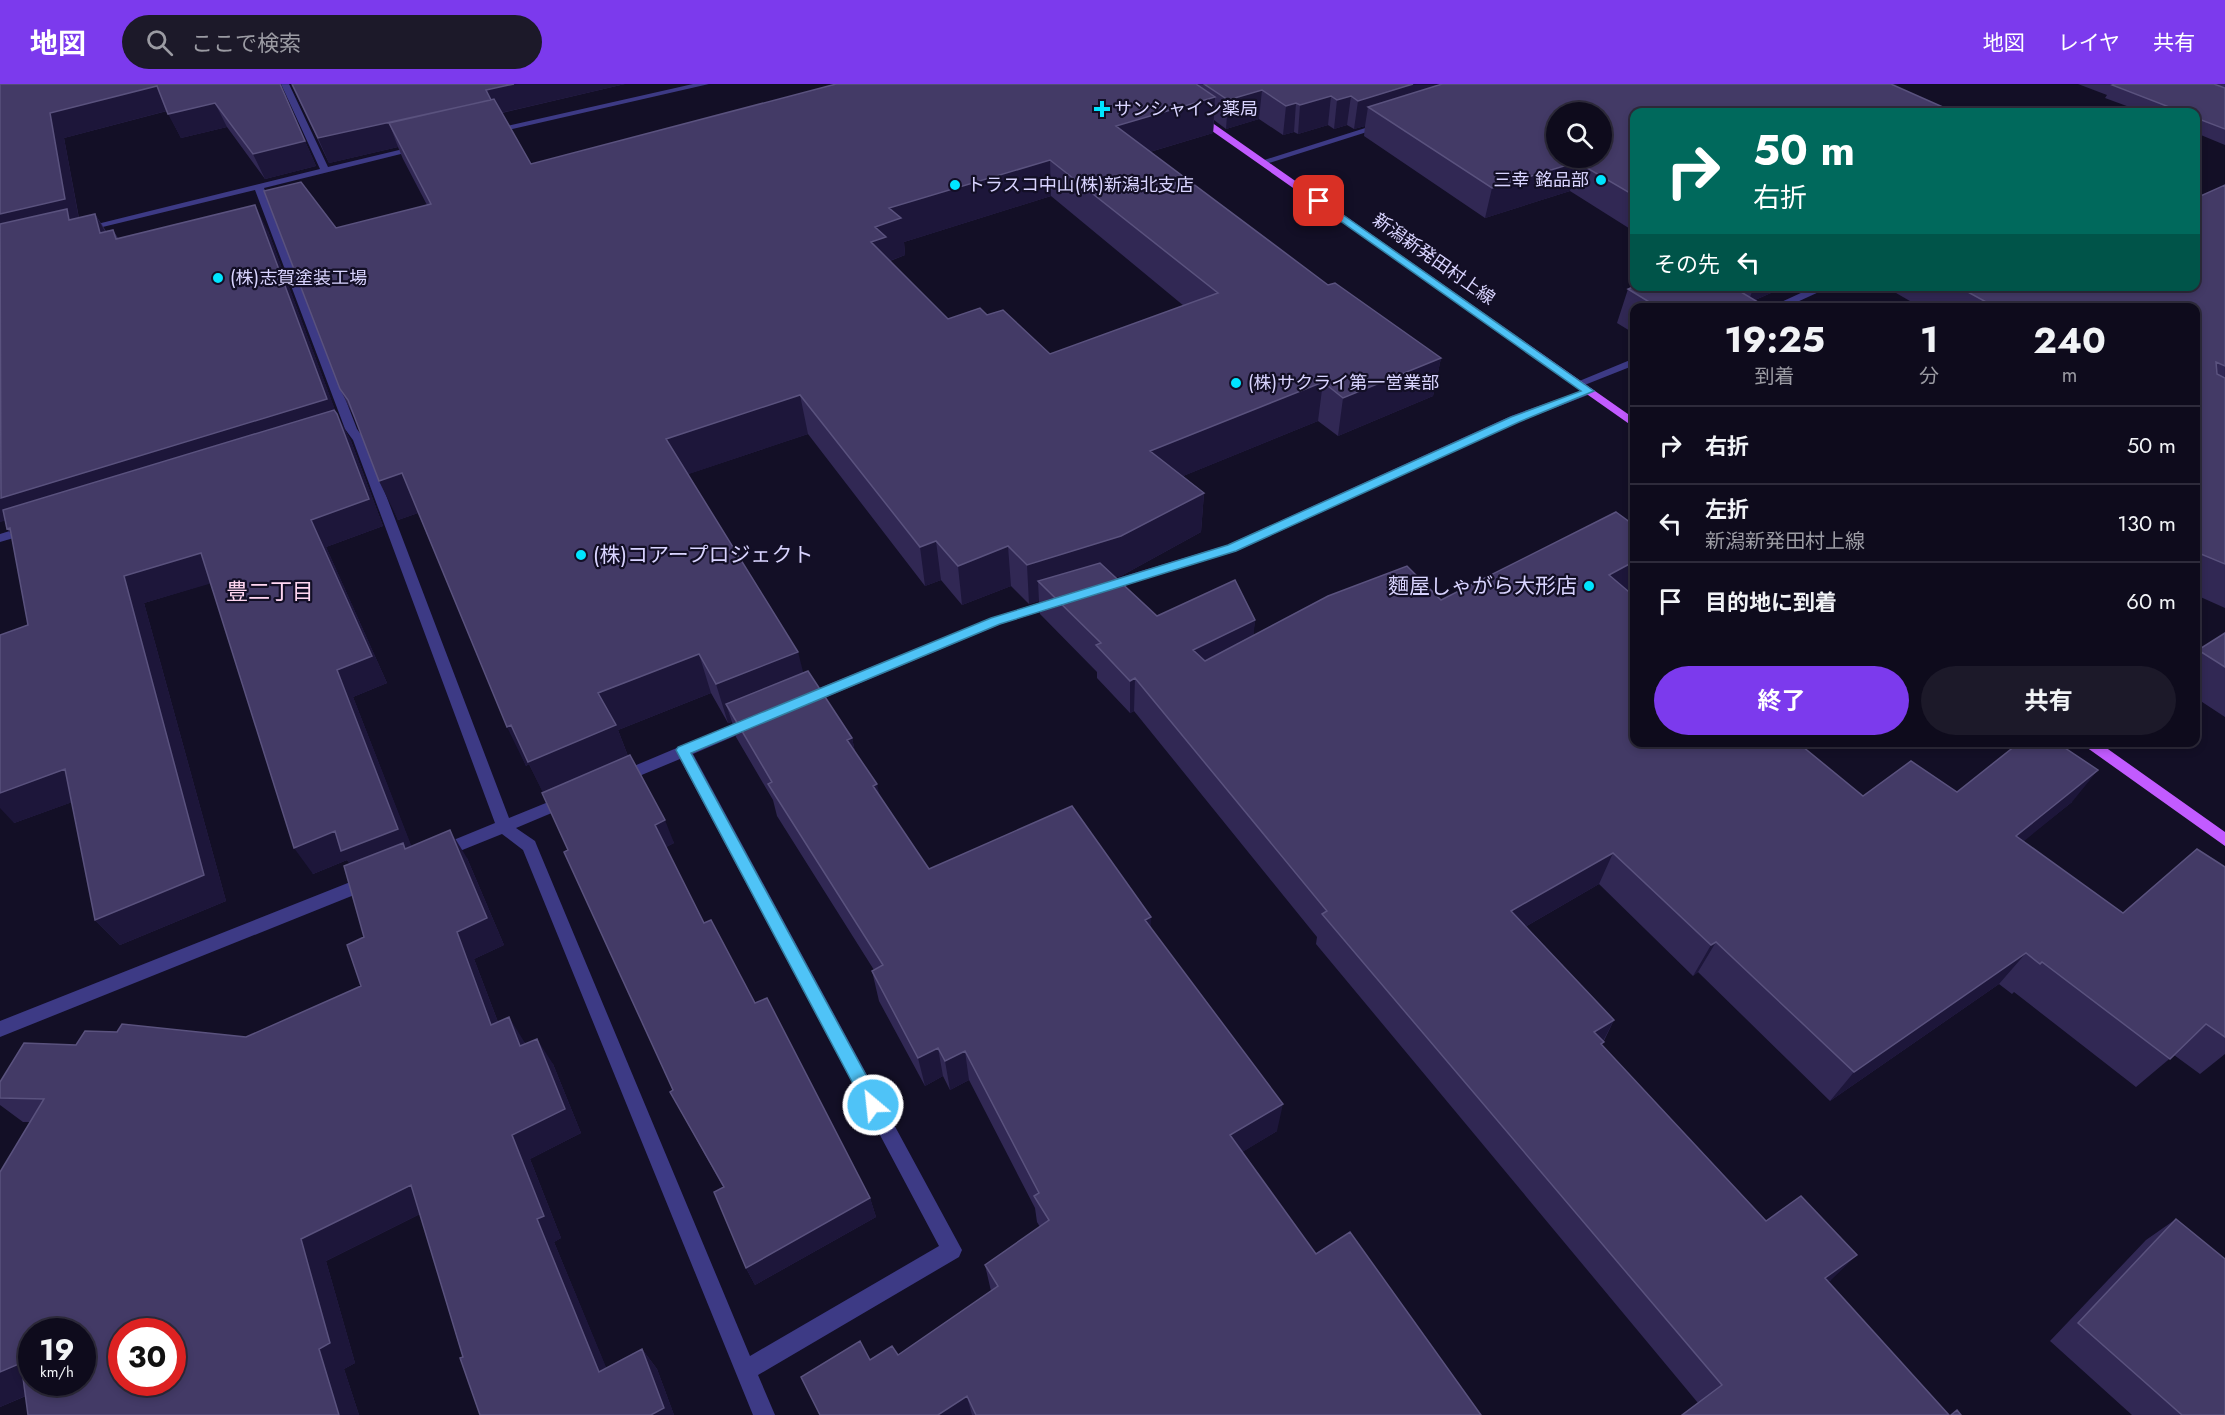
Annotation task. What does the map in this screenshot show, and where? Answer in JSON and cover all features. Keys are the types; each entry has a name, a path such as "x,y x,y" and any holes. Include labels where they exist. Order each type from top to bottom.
{"main road":[{"name":"新潟新発田村上線","path":"1189,110 1630,420"},
{"path":"2093,747 2225,840"}],"street":[{"path":"285,84 325,170"},
{"path":"474,135 705,84"},
{"path":"1263,162 1395,121"},
{"path":"67,233 429,146"},
{"path":"258,186 345,430 359,440 505,828 529,846 764,1415"},
{"path":"1785,303 1815,291"},
{"path":"1089,592 1232,548 1630,364"},
{"path":"0,538 45,524"},
{"path":"791,706 996,621 1068,598"},
{"path":"609,782 769,715"},
{"path":"683,750 952,1250 746,1370"},
{"path":"428,858 578,796"},
{"path":"0,1029 384,876"}],"building":[{"path":"0,84 280,84 305,141 253,154 215,103 168,114 157,86 50,113 65,199 0,214"},
{"path":"292,84 514,84 486,90 491,100 318,138"},
{"path":"836,84 1196,84 1215,97 1116,126 1328,285 1335,283 1441,358 1343,398 1323,382 1150,451 1204,493 1121,536 1027,565 1008,546 958,566 936,541 920,547 800,395 666,439 798,652 716,684 699,654 598,693 616,725 528,762 511,725 507,727 402,473 379,481 348,400 340,389 264,191 301,182 336,228 431,204 389,123 494,99 531,164","holes":["1050,160 1218,293 1050,354 1003,310 987,315 980,308 948,319 871,242 886,237 875,227 901,218 889,208"]},
{"path":"1204,84 1413,84 1358,101 1351,96 1337,100 1331,96 1300,105 1296,103 1286,106 1262,90 1228,100"},
{"path":"1442,84 1891,84 1945,108 1630,108 1630,193 1587,168 1612,168 1612,102 1546,102 1546,168 1557,168 1492,188 1368,107"},
{"path":"2214,84 2225,88 2225,129 2200,120 2200,108 2172,108 2112,85"},
{"path":"2225,185 2225,366 2216,362 2217,374 2225,378 2225,564 2200,554 2200,303 1988,303 1966,291 2200,291 2200,196"},
{"path":"255,205 327,399 1,498 0,224 67,209 69,220 95,214 100,233 113,230 116,239"},
{"path":"1631,291 1739,291 1760,303 1651,303"},
{"path":"334,410 369,499 311,520 372,656 337,670 398,829 341,851 335,831 294,848 201,553 124,576 204,875 95,920 65,769 0,793 0,635 28,625 10,528 7,529 3,510"},
{"path":"1616,512 1630,522 1630,564 1609,575 1630,593 1630,747 1803,747 1863,796 1911,761 1957,792 2014,747 2064,747 2098,770 2016,836 2123,913 2197,849 2225,867 2225,1037 2206,1024 2170,1059 2042,962 2040,964 2026,953 1854,1072 1716,942 1711,945 1613,853 1511,911 1614,1020 1594,1032 1604,1042 1601,1044 1766,1221 1801,1196 1857,1255 1825,1278 1949,1415 1682,1415 1722,1385 1322,914 1327,911 1135,678 1130,681 1096,645 1101,643 1038,581 1100,563 1157,616 1235,580 1255,620 1193,650 1205,661 1328,596 1407,566 1441,600"},
{"path":"2225,633 2225,667 2200,651 2200,649"},
{"path":"808,671 852,738 847,740 877,784 873,786 929,869 1072,806 1151,917 1145,920 1283,1104 1230,1135 1316,1254 1350,1232 1481,1415 976,1415 967,1396 938,1415 820,1415 801,1377 860,1341 870,1360 892,1346 898,1355 998,1286 985,1265 1049,1220 1034,1196 1039,1193 965,1051 945,1061 938,1048 918,1058 872,971 883,965 768,784 772,782 726,704"},
{"path":"630,755 665,820 655,825 704,923 711,920 755,1003 767,998 870,1198 746,1268 714,1192 724,1187 670,1092 673,1090 564,852 568,850 542,793"},
{"path":"450,830 487,918 457,932 491,1025 509,1017 520,1046 537,1039 565,1109 512,1135 544,1216 537,1219 599,1372 642,1349 664,1408 651,1415 480,1415 460,1358 463,1357 411,1185 301,1239 330,1343 319,1349 339,1415 28,1415 25,1396 96,1396 96,1318 18,1318 18,1364 0,1372 0,1172 44,1099 0,1098 0,1082 24,1043 76,1045 85,1031 117,1032 122,1024 246,1037 361,986 347,945 364,937 344,866 403,843 405,849"},
{"path":"2176,1219 2225,1259 2225,1415 2182,1415 2078,1323"},
{"path":"1957,1410 1961,1415 1951,1415"}],"place":[{"name":"サンシャイン薬局","path":"1102,109"},
{"name":"三幸 銘品部","path":"1601,180"},
{"name":"トラスコ中山(株)新潟北支店","path":"955,185"},
{"name":"(株)志賀塗装工場","path":"218,278"},
{"name":"(株)サクライ第一営業部","path":"1236,383"},
{"name":"(株)コアープロジェクト","path":"581,555"},
{"name":"麵屋しゃがら大形店","path":"1589,586"}],"district":[{"name":"豊二丁目","path":"270,591"}],"route":[{"path":"873,1105 683,750 996,621 1232,548 1515,419 1588,391 1319,201"}]}
